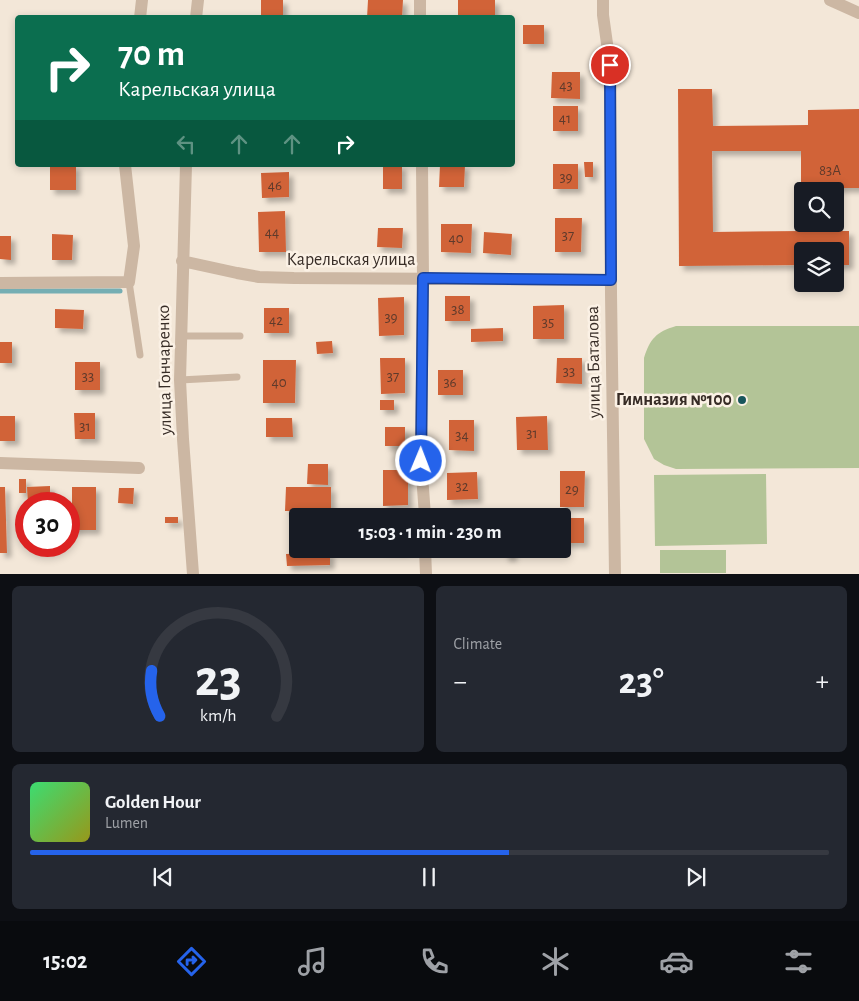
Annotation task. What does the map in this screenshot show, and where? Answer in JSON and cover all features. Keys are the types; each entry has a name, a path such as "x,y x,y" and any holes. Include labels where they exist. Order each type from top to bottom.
{"street":[{"path":"140,15 142,0"},
{"path":"196,15 198,0"},
{"path":"420,0 420,15"},
{"name":"улица Баталова","path":"603,0 603,16 610,65 615,574"},
{"path":"830,0 859,14"},
{"path":"0,282 129,282 134,246 125,167"},
{"name":"улица Гончаренко","path":"186,167 180,380 182,439 193,574"},
{"path":"422,167 421,461 424,508"},
{"name":"Карельская улица","path":"182,261 259,277 611,280"},
{"path":"0,463 139,468"},
{"path":"426,558 426,574"}],"lane":[{"path":"129,282 140,355"},
{"path":"181,336 240,336"},
{"path":"180,380 238,377"}],"green space":[{"path":"676,326 859,326 859,468 676,469 654,459 644,439 644,358 651,341 655,337 663,331"},
{"path":"766,474 767,544 655,546 654,475"},
{"path":"660,550 726,550 726,573 660,573"}],"building":[{"path":"261,0 283,0 283,15 261,15"},
{"path":"368,0 403,0 402,15 367,15"},
{"path":"458,0 495,0 495,15 458,15"},
{"path":"523,25 544,25 544,44 523,44"},
{"path":"552,72 580,72 580,99 551,98"},
{"path":"678,89 712,89 713,126 808,125 808,110 859,109 859,188 844,188 844,182 801,182 801,151 712,151 713,232 849,231 849,265 844,265 844,242 794,242 794,265 679,266"},
{"path":"553,106 578,106 578,131 553,131"},
{"path":"584,162 593,162 593,177 585,177"},
{"path":"553,164 578,164 578,189 553,189"},
{"path":"50,167 76,167 76,190 50,190"},
{"path":"383,167 402,167 402,189 383,189"},
{"path":"440,167 465,167 464,187 439,187"},
{"path":"289,172 289,197 262,198 261,173"},
{"path":"285,211 286,252 259,252 258,212"},
{"path":"555,218 582,218 581,252 555,252"},
{"path":"441,224 472,224 471,253 441,252"},
{"path":"378,228 403,228 402,248 377,247"},
{"path":"484,232 512,234 511,255 483,253"},
{"path":"52,234 73,235 72,260 52,260"},
{"path":"0,236 11,236 11,260 0,259"},
{"path":"445,296 470,296 470,321 445,321"},
{"path":"404,297 404,335 379,336 378,298"},
{"path":"564,305 564,339 533,339 533,306"},
{"path":"264,308 289,308 289,333 264,333"},
{"path":"55,309 84,310 83,329 55,328"},
{"path":"503,328 503,341 471,342 471,329"},
{"path":"332,341 333,353 317,354 316,342"},
{"path":"0,342 12,342 12,363 0,363"},
{"path":"380,358 405,358 405,393 381,394"},
{"path":"557,358 582,358 582,384 556,383"},
{"path":"263,360 296,360 295,403 263,403"},
{"path":"75,362 100,362 100,390 75,390"},
{"path":"438,370 463,370 463,395 438,395"},
{"path":"380,400 394,400 394,410 380,410"},
{"path":"74,413 95,413 95,439 75,439"},
{"path":"0,416 15,416 15,441 0,441"},
{"path":"547,416 548,450 517,450 516,417"},
{"path":"266,418 292,418 293,437 266,437"},
{"path":"449,420 474,420 474,451 449,450"},
{"path":"385,427 405,427 405,446 385,446"},
{"path":"308,464 328,464 328,485 307,484"},
{"path":"383,470 408,470 408,505 383,506"},
{"path":"560,471 585,471 584,507 560,507"},
{"path":"477,472 478,499 447,500 447,473"},
{"path":"19,479 26,479 26,492 19,492"},
{"path":"50,486 50,492 27,492 27,487"},
{"path":"0,487 5,487 7,553 0,553"},
{"path":"72,487 96,487 96,530 80,530 80,492 72,492"},
{"path":"286,487 331,487 331,508 289,508 289,511 285,511"},
{"path":"119,488 134,488 133,504 118,503"},
{"path":"165,517 178,517 178,523 165,523"},
{"path":"571,518 584,518 584,543 571,543"},
{"path":"286,554 289,554 289,558 330,558 330,565 287,566"}],"waterway":[{"path":"0,291 120,291"}],"place":[{"name":"Гимназия №100","path":"742,400"}],"route":[{"path":"421,461 423,278 611,280 610,65"}]}
